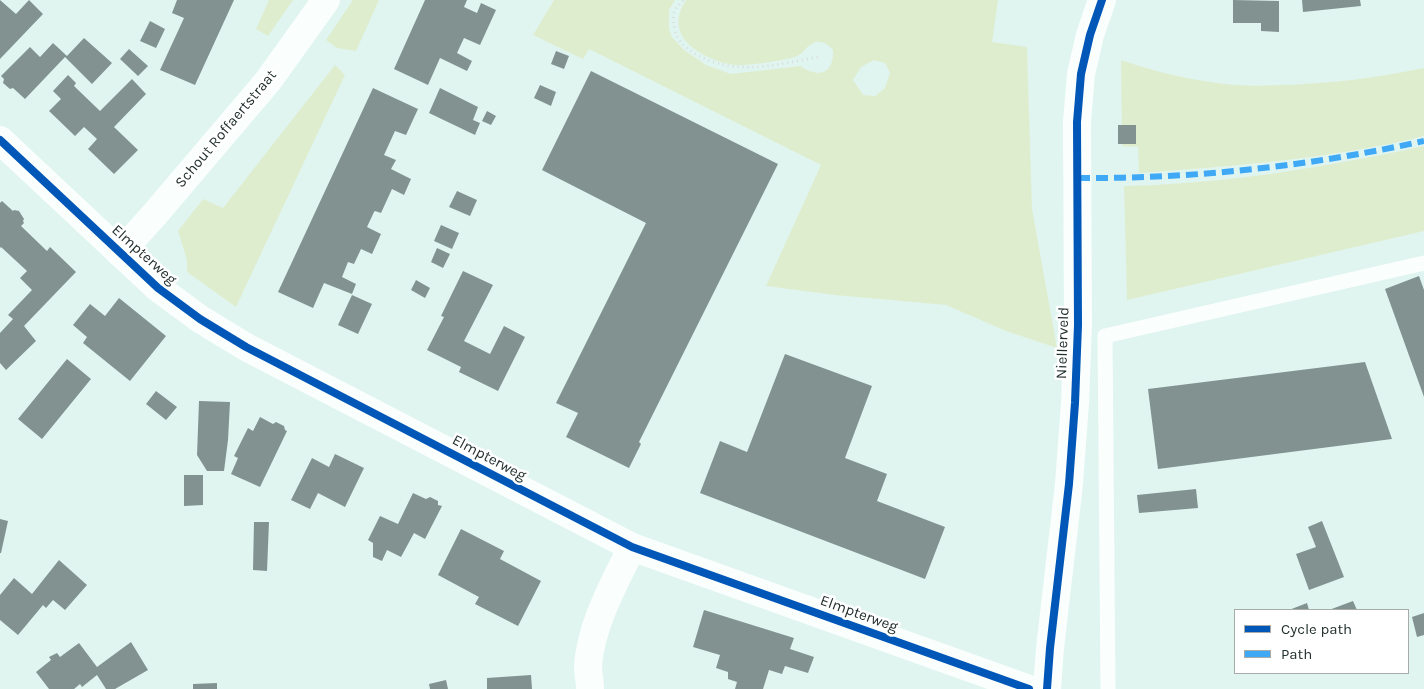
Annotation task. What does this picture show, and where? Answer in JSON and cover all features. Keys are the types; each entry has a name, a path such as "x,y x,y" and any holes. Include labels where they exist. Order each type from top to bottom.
{"street":[{"name":"Schout Roffaertstraat","path":"120,253 268,82 326,0"},
{"name":"Niellerveld","path":"1047,689 1069,484 1075,403 1078,325 1077,122 1081,74 1090,35 1102,0"},
{"name":"Elmpterweg","path":"0,140 158,288 200,319 246,347 632,547 1029,689"},
{"path":"590,689 588,667 593,638 611,589 632,547"}],"lane":[{"path":"1108,689 1105,336 1424,263"}],"path":[{"path":"684,0 675,8 672,21 676,37 686,48 708,61 728,66 756,68 818,58"}],"green space":[{"path":"269,0 293,0 268,36 256,29"},
{"path":"353,0 379,0 356,51 337,48 326,40"},
{"path":"554,0 675,0 669,10 669,29 672,37 684,50 706,65 731,74 800,66 819,73 828,69 833,58 833,50 821,42 813,43 795,57 755,64 734,65 706,56 688,44 681,34 679,14 683,5 686,0 998,0 992,42 1027,47 1032,209 1057,348 1006,331 946,305 835,295 766,286 821,165 589,49 583,59 533,35","holes":["874,60 885,63 890,73 885,88 875,96 863,95 853,80 861,67"]},
{"path":"1121,60 1186,78 1225,84 1266,86 1370,78 1424,68 1424,136 1318,156 1139,173 1138,147 1122,146"},
{"path":"335,65 345,75 236,307 187,272 187,260 178,231 203,199 223,208"},
{"path":"1424,146 1424,231 1127,300 1124,186 1200,182 1275,173 1350,161"}],"building":[{"path":"0,0 16,14 29,0 43,14 0,59"},
{"path":"177,0 234,0 195,85 160,70 184,18 172,13"},
{"path":"425,0 467,0 464,7 477,13 481,3 496,10 480,45 464,38 457,53 472,61 467,71 440,58 428,85 394,69"},
{"path":"1233,0 1279,1 1279,32 1261,31 1261,23 1233,23"},
{"path":"1302,0 1360,0 1361,6 1303,12"},
{"path":"150,21 165,29 156,48 140,41"},
{"path":"84,38 112,63 92,84 65,57 25,99 13,88 10,89 3,83 4,79 1,76 30,47 40,57 53,43 67,56"},
{"path":"129,49 148,66 138,76 120,59"},
{"path":"556,51 569,56 564,69 551,64"},
{"path":"591,71 778,164 639,442 641,444 629,468 566,437 578,413 556,403 646,223 542,170"},
{"path":"68,75 76,83 74,86 100,111 132,79 146,94 114,127 138,150 114,174 88,149 97,139 84,127 75,136 49,111 61,99 53,91"},
{"path":"540,85 556,92 551,106 534,98"},
{"path":"373,88 418,109 406,135 395,131 384,155 396,160 391,169 411,179 404,195 392,189 381,213 374,212 367,227 381,234 372,254 361,249 354,264 348,262 342,277 356,284 352,294 324,283 313,308 278,292"},
{"path":"440,88 478,107 473,120 480,123 475,135 429,113"},
{"path":"487,111 496,116 491,125 482,121"},
{"path":"1118,125 1136,125 1136,144 1118,144"},
{"path":"457,191 477,200 470,216 449,207"},
{"path":"2,201 13,211 19,211 24,219 24,223 21,226 47,251 50,247 76,272 24,326 36,341 6,370 0,363 0,333 13,319 8,315 32,290 20,278 27,271 0,248 0,203"},
{"path":"441,225 459,233 452,249 434,241"},
{"path":"437,248 450,254 443,268 431,262"},
{"path":"463,271 493,285 464,341 490,354 504,326 525,337 498,391 459,372 461,367 427,350 444,317 441,316"},
{"path":"1419,276 1424,290 1424,397 1385,289"},
{"path":"416,280 430,288 425,298 411,290"},
{"path":"352,295 372,304 358,334 338,325"},
{"path":"119,298 166,336 130,381 83,343 87,337 73,325 90,304 105,316"},
{"path":"785,354 872,386 845,458 887,474 877,501 945,527 925,579 700,493 720,441 747,452"},
{"path":"67,359 91,379 42,439 18,419"},
{"path":"1365,362 1392,439 1158,469 1148,389"},
{"path":"156,391 177,407 166,420 146,404"},
{"path":"199,401 230,402 224,471 207,471 197,455"},
{"path":"260,417 273,424 276,422 284,426 287,431 260,487 231,474 238,458 234,456 248,428 253,431"},
{"path":"335,454 364,468 345,507 318,493 310,509 291,500 312,458 329,467"},
{"path":"184,475 203,475 203,505 184,506"},
{"path":"1196,489 1198,508 1139,513 1137,495"},
{"path":"413,493 426,499 430,497 438,501 438,505 442,506 425,539 414,533 401,557 387,550 382,561 373,557 373,543 368,540 380,516 398,524"},
{"path":"0,519 8,521 1,553 0,553"},
{"path":"1322,521 1344,577 1309,590 1296,554 1316,547 1308,527"},
{"path":"254,522 269,522 267,571 253,570"},
{"path":"461,529 504,551 500,559 541,581 518,626 475,604 479,597 438,575"},
{"path":"59,560 87,585 65,610 53,600 46,608 43,605 18,635 0,620 0,595 14,578 32,594"},
{"path":"1353,601 1357,609 1332,609"},
{"path":"1307,603 1309,609 1292,609"},
{"path":"704,610 794,638 790,649 814,657 808,673 785,666 782,674 769,670 763,689 735,689 737,682 728,679 728,672 716,668 720,655 693,647"},
{"path":"1424,613 1424,635 1417,637 1412,617"},
{"path":"131,642 148,670 115,689 106,689 97,675 82,687 80,684 74,689 49,689 36,672 51,660 49,657 57,653 60,657 79,643 97,667"},
{"path":"531,675 532,689 487,689 487,678"},
{"path":"446,680 448,689 430,689 429,684"},
{"path":"217,683 217,689 193,689 193,684"}],"marked path":[{"path":"1078,178 1165,176 1252,169 1295,164 1424,141"}],"cycle path":[{"path":"1047,689 1069,484 1075,403 1078,325 1077,122 1081,74 1090,35 1102,0"},
{"path":"0,140 158,288 200,319 246,347 632,547 1029,689"}]}
